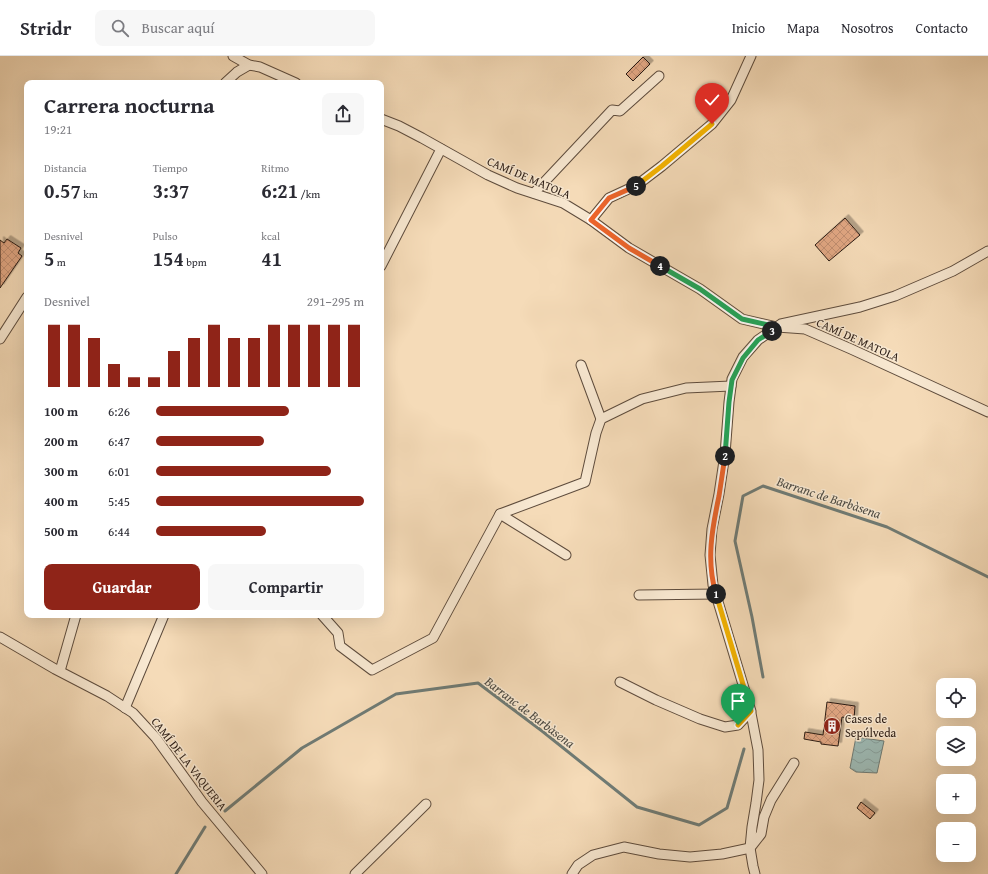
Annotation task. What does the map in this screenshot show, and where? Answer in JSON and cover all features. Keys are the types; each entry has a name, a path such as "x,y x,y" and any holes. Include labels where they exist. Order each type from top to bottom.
{"street":[{"path":"232,56 249,65 260,67 289,80"},
{"path":"591,220 609,198 637,185 712,124 730,100 752,56"},
{"path":"229,80 237,72 249,65"},
{"path":"534,193 612,110 620,111 659,76"},
{"name":"CAMÍ DE MATOLA","path":"384,120 399,126 488,176 517,188 563,203 591,220 629,248 700,289 742,319 777,327 805,329 988,412"},
{"path":"384,260 441,149"},
{"path":"755,874 750,848 758,780 758,750 751,711 713,585 710,554 712,528 725,454 732,380 743,358 758,340 781,324 860,307 895,296 953,271 988,251"},
{"path":"0,339 24,302"},
{"path":"325,618 338,633 340,646 372,670 433,638 500,514 585,482 596,433 601,419 581,365"},
{"path":"601,419 642,399 686,388 731,386"},
{"path":"500,514 566,555"},
{"path":"639,595 716,594"},
{"path":"60,671 75,618"},
{"path":"125,708 163,618"},
{"name":"CAMÍ DE LA VAQUERIA","path":"1,640 107,696 133,713 156,738 202,802 262,874"},
{"path":"620,682 656,700 700,719 725,727 738,725 751,711"},
{"path":"572,874 578,865 592,855 624,847 659,854 690,857 722,854 750,848 761,834 764,817 771,800 794,763"},
{"path":"355,874 426,804"}],"water":[{"path":"856,737 884,741 877,773 856,772 850,768"}],"building":[{"path":"643,57 650,64 633,81 626,74"},
{"path":"845,218 860,235 829,261 815,245"},
{"path":"7,239 21,248 18,253 22,256 0,288 0,240 4,243"},
{"name":"Cases de Sepúlveda","path":"827,702 855,706 854,719 842,717 838,746 821,744 821,742 804,739 805,732 823,735"},
{"path":"861,802 875,813 870,819 857,808"}],"waterway":[{"name":"Barranc de Barbàsena","path":"763,677 752,617 735,541 743,496 763,486 887,527 988,577"},
{"name":"Barranc de Barbàsena","path":"225,811 302,748 396,694 478,683 542,731 637,807 699,825 727,808 744,749"},
{"name":"Barranc de Barbàsena","path":"176,874 205,827"}],"place":[{"name":"Cases de Sepúlveda","path":"832,726"}],"route":[{"path":"712,124 637,185 609,198 591,220 629,248 700,289 742,319 777,327 758,340 743,358 732,380 725,454 712,528 710,554 713,585 751,711 738,725"}]}
